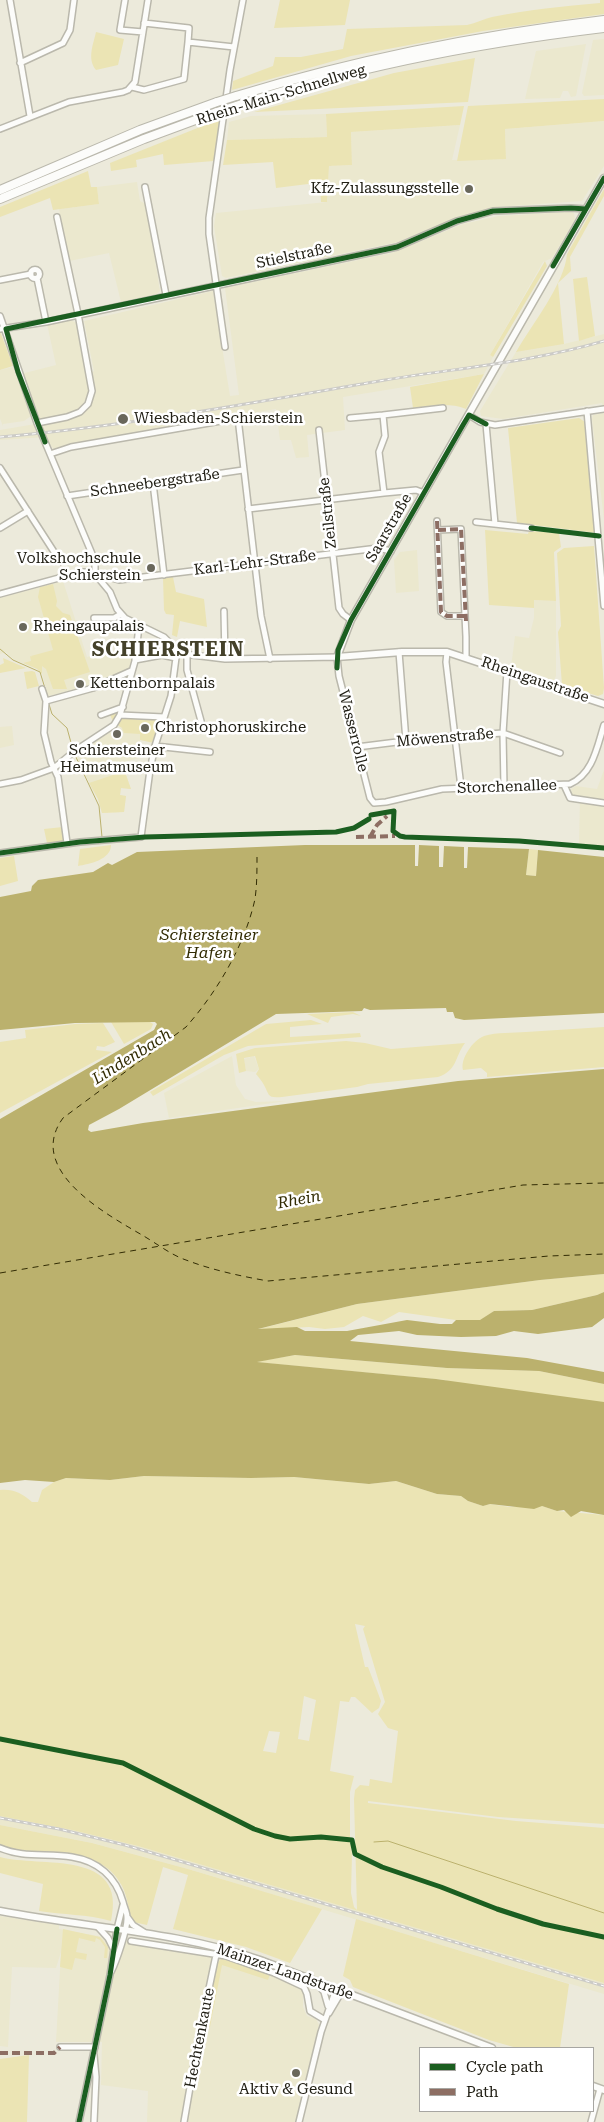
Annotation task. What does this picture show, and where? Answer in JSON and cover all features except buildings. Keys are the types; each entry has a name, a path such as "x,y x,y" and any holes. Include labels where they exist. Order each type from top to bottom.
{"highway":[{"name":"Rhein-Main-Schnellweg","path":"0,190 140,130 217,102 322,71 408,50 532,29 604,20"},
{"name":"Rhein-Main-Schnellweg","path":"0,200 144,139 217,112 307,84 410,58 532,37 604,28"}],"main road":[{"name":"Saarstraße","path":"337,657 342,638 351,620 604,178"},
{"path":"342,638 346,650 355,655"},
{"name":"Rheingaustraße","path":"337,657 399,652 447,653 466,657 604,704"},
{"name":"Mainzer Landstraße","path":"0,1911 149,1934 228,1950 316,1981 489,2047"}],"street":[{"path":"10,0 30,116"},
{"path":"20,63 63,44 70,30 74,0"},
{"path":"126,0 120,30 143,32"},
{"path":"0,129 69,102 124,92 132,87 135,82 148,0"},
{"path":"226,347 209,218 234,47 243,0"},
{"path":"132,87 144,90 184,79 189,28 144,23"},
{"path":"188,42 234,47"},
{"path":"145,187 166,295"},
{"name":"Stielstraße","path":"3,329 46,322 397,246 457,221 493,211 586,209"},
{"path":"37,423 67,417 80,412 86,407 92,395 92,386 78,314 57,217"},
{"path":"0,280 31,274 33,278 37,278 46,322"},
{"path":"0,316 37,423 95,561 95,574 110,592 121,614 139,626 164,637 177,650 186,654 225,659 337,657"},
{"path":"350,418 443,408"},
{"path":"469,415 486,424 508,423 604,409"},
{"path":"587,411 601,536 604,606"},
{"path":"383,414 385,436 379,452 384,493"},
{"path":"50,454 71,447 238,418 261,616 270,659"},
{"path":"486,424 495,524"},
{"name":"Zeilstraße","path":"319,430 339,608 351,620"},
{"path":"0,468 58,558"},
{"name":"Schneebergstraße","path":"67,496 243,470"},
{"path":"153,483 164,574"},
{"path":"248,509 416,490 424,493"},
{"path":"0,528 28,511"},
{"path":"437,521 442,612 447,616 465,616"},
{"path":"476,522 531,528"},
{"path":"438,530 461,529 466,657"},
{"name":"Karl-Lehr-Straße","path":"0,594 79,572 119,580 378,548 391,550"},
{"path":"110,592 112,586 119,580"},
{"path":"224,611 225,659"},
{"path":"94,618 114,618 121,614"},
{"path":"0,784 22,780 54,768 115,724 123,707 135,660 139,626"},
{"path":"0,852 67,842 141,837 146,790 155,746 173,691 177,650"},
{"path":"399,652 406,741"},
{"path":"447,653 461,787"},
{"path":"186,654 187,670 201,722"},
{"path":"135,660 162,655 176,658"},
{"name":"Wasserrolle","path":"337,657 338,668 370,798 374,803"},
{"path":"48,700 93,688 131,671"},
{"path":"504,787 503,733 507,671"},
{"path":"42,689 48,700 43,727 58,778 67,842"},
{"path":"102,715 123,707"},
{"path":"120,715 164,717"},
{"name":"Storchenallee","path":"374,803 386,802 434,790 461,787 564,785 577,781 589,770 604,725"},
{"name":"Möwenstraße","path":"357,746 503,733 560,753"},
{"path":"155,746 210,752"},
{"path":"564,785 570,798 604,803"},
{"path":"0,1848 22,1854 72,1857 89,1862 108,1874 117,1885 127,1918 126,1931 110,1975"},
{"path":"79,2122 123,1905"},
{"path":"127,1918 133,1925 149,1934"},
{"path":"98,1926 108,1938 113,1949"},
{"name":"Mainzer Landstraße","path":"131,1941 216,1955 251,1964 300,1985 306,1991 310,2011 325,2020"},
{"name":"Hechtenkaute","path":"184,2122 216,1955"},
{"path":"316,1981 326,1996 328,2009"},
{"path":"325,2020 339,1990"},
{"path":"299,2122 328,2009 339,1990"},
{"path":"60,2047 95,2049"},
{"path":"94,2122 95,2049"},
{"path":"594,2104 597,2088"}],"shaded area":[{"path":"280,0 350,0 345,25 274,28"},
{"path":"600,0 604,0 604,14 483,31 351,56 232,90 233,81 273,66 275,57 301,57 343,49 347,29 467,25 492,17 546,8 600,3"},
{"path":"96,32 124,39 118,65 96,70 93,66 91,57"},
{"path":"604,39 604,95 584,96 582,93 593,40"},
{"path":"586,44 576,96 571,97 568,91 563,91 560,98 525,99 536,51"},
{"path":"475,58 468,102 254,112 394,73"},
{"path":"604,99 604,121 505,129 506,159 457,161 468,106"},
{"path":"464,106 460,125 351,132 352,165 329,166 327,202 321,202 320,186 316,183 276,188 273,162 223,165 227,140 327,137 326,114"},
{"path":"326,114 327,137 227,140 229,122 251,116"},
{"path":"220,119 214,161 164,165 163,154 136,160 137,167 111,171 110,163"},
{"path":"604,121 604,166 582,201 496,207 456,218 398,242 226,278 222,276 214,226 216,213 327,202 329,166 352,165 351,132 460,125 452,160 506,159 505,129"},
{"path":"88,171 91,187 97,187 99,204 53,210 50,198 0,217 0,207"},
{"path":"137,182 140,201 146,204 160,291 157,294 121,302 109,253 69,261 59,209 99,204 97,187"},
{"path":"604,189 604,196 570,257 571,271 558,283 564,344 516,352 554,291 565,265 567,254"},
{"path":"574,213 575,220 552,258 543,262 490,355 493,357 484,374 343,397 345,430 307,435 309,457 296,458 291,440 280,440 276,409 71,445 55,450 47,437 0,440 0,430 71,418 89,406 95,394 91,373 94,371 84,321 213,291 230,396 239,395 225,288 392,253 463,224 499,216"},
{"path":"545,261 547,266 493,357 490,355"},
{"path":"587,277 595,336 579,341 573,279"},
{"path":"70,320 77,325 90,393 80,409 75,413 40,419 21,374 56,365 47,324"},
{"path":"0,331 13,366 0,370"},
{"path":"604,334 604,410 602,403 503,419 481,416 480,411 516,352 564,344"},
{"path":"13,367 31,416 24,421 3,424 3,426 0,419 0,370"},
{"path":"484,374 466,409 446,405 413,408 410,387"},
{"path":"604,413 604,519 592,419 593,415"},
{"path":"579,418 585,422 597,533 517,523 508,428"},
{"path":"485,530 528,534 529,531 559,533 561,547 554,552 556,601 534,600 534,608 489,605"},
{"path":"594,546 604,688 603,694 598,696 562,685 558,632 561,626 557,553 564,548"},
{"path":"417,550 419,591 396,593 394,560 400,552"},
{"path":"173,577 176,592 204,599 207,627 180,621 177,637 172,635 174,615 166,614 164,610 163,578"},
{"path":"63,581 87,657 110,651 133,652 132,664 126,671 94,685 48,696 41,669 14,660 6,652 0,654 0,598"},
{"path":"53,584 57,601 56,606 63,613 70,615 90,672 64,680 67,689 53,689 46,669 42,666 42,674 37,669 23,663 31,661 30,656 53,650 38,597 40,587"},
{"path":"534,600 556,601 556,676 553,682 511,667 515,636 529,638 534,618"},
{"path":"3,658 26,668 0,673 0,665 4,663"},
{"path":"24,672 35,672 39,686 27,689"},
{"path":"117,709 118,715 160,719 154,743 140,740 140,734 124,733 122,728 114,723 109,713"},
{"path":"12,726 14,745 0,748 0,727"},
{"path":"122,728 140,734 140,746 136,747 139,758 124,762 127,771 125,772 131,789 121,788 120,795 126,796 124,812 102,813 98,799 77,759 88,752 86,748 100,737"},
{"path":"124,763 131,789 121,788 120,795 126,796 124,812 102,813 98,799 89,783 119,773 118,765"},
{"path":"604,770 604,847 579,844 580,799 572,796 571,789 576,786 597,789"},
{"path":"63,827 66,841 47,843 44,829"},
{"path":"111,845 110,850 103,858 78,866 80,849"},
{"path":"529,849 538,850 536,876 526,875"},
{"path":"14,856 18,881 0,886 0,858"},
{"path":"353,1012 361,1016 353,1014 331,1017 328,1023 307,1014"},
{"path":"311,1020 322,1024 290,1027 290,1037 360,1033 361,1037 248,1046 224,1055 153,1096 150,1092 266,1024"},
{"path":"111,1022 150,1022 153,1024 151,1029 124,1044"},
{"path":"103,1023 115,1042 104,1047 97,1046 96,1050 112,1052 0,1113 0,1042 26,1038 25,1030 75,1024"},
{"path":"604,1027 604,1067 487,1077 487,1073 481,1068 463,1070 463,1061 468,1050 476,1041 484,1036 500,1033"},
{"path":"346,1041 391,1049 465,1043 449,1071 438,1077 368,1084 274,1097 270,1095 256,1074 259,1069 255,1056 244,1058 246,1071 239,1073 236,1054 255,1048"},
{"path":"232,1056 236,1085 245,1099 256,1102 286,1101 169,1118 164,1093"},
{"path":"254,1056 259,1069 255,1072 246,1071 244,1059"},
{"path":"604,1274 604,1292 597,1295 532,1310 494,1311 480,1321 456,1320 399,1312 381,1322 363,1316 344,1327 255,1330 357,1304 540,1280"},
{"path":"295,1355 447,1368 539,1371 604,1384 604,1463 445,1380 254,1362"},
{"path":"144,1476 294,1477 369,1484 396,1481 437,1494 461,1496 468,1501 483,1506 490,1504 510,1507 542,1506 557,1511 604,1515 604,1824 498,1817 368,1801 368,1803 516,1821 604,1828 604,1983 138,1846 72,1830 0,1816 0,1490 13,1491 32,1502 38,1502 42,1490 54,1482 66,1478 110,1480","holes":["355,1624 365,1626 363,1629 385,1702 378,1714 388,1728 398,1731 392,1783 370,1779 369,1786 360,1785 355,1790 357,1910 354,1907 351,1893 350,1792 354,1776 330,1771 340,1701 349,1702 351,1697 355,1697 372,1713 379,1708 381,1701 368,1667 365,1667","304,1696 316,1700 309,1741 298,1739","269,1731 280,1732 276,1753 263,1751"]},
{"path":"0,1816 72,1830 138,1846 552,1967 604,1983 604,1994 188,1869 92,1843 0,1825"},
{"path":"0,1825 92,1843 322,1909 290,1963 246,1947 173,1929 188,1875 163,1867 147,1925 133,1922 124,1890 112,1872 99,1863 84,1857 15,1849 0,1845"},
{"path":"0,1857 77,1866 94,1872 106,1882 113,1898 111,1921 39,1911 43,1884 0,1873"},
{"path":"0,1916 59,1925 59,1929 225,1959 270,1974 298,1986 303,1992 303,2007 307,2016 316,2019 319,2025 296,2122 147,2122 148,2091 101,2085 102,2042 56,2042 61,1952 56,1968 12,1967 8,2047 0,2046"},
{"path":"356,1919 569,1984 560,2047 514,2047 489,2040 353,1987 350,1980 343,1976"},
{"path":"63,1929 100,1937 108,1947 107,1958 104,1958 105,1947 100,1940 96,1938 95,1942 79,1938 76,1952 87,1954 86,1960 75,1958 72,1970 60,1967"},
{"path":"221,1959 236,1962 270,1974 268,1980 222,1965 210,2027 205,2025 218,1962"},
{"path":"29,2055 27,2122 0,2122 0,2059"}],"water":[{"path":"305,845 415,845 415,866 418,866 419,845 439,846 439,867 443,867 444,846 464,847 464,868 467,868 468,847 529,849 526,875 536,876 538,850 604,857 604,1013 464,1020 455,1018 453,1012 447,1012 446,1008 370,1010 364,1008 362,1011 276,1014 119,1109 89,1125 88,1130 91,1132 143,1123 458,1081 604,1069 604,1274 540,1280 357,1304 258,1329 297,1327 305,1331 347,1331 407,1320 452,1324 456,1320 480,1320 494,1311 532,1310 604,1292 604,1318 592,1327 538,1334 514,1331 496,1336 461,1337 417,1335 399,1331 358,1335 350,1341 527,1358 604,1372 604,1384 539,1371 447,1368 295,1355 257,1362 436,1379 604,1402 604,1515 581,1511 571,1517 564,1510 557,1511 542,1506 534,1509 490,1504 483,1506 468,1501 461,1496 437,1494 396,1481 369,1484 294,1477 144,1476 110,1480 66,1478 54,1482 25,1480 0,1483 0,1119 154,1030 157,1024 155,1022 75,1023 0,1030 0,897 31,891 32,886 38,880 93,872 108,863 112,865 137,852"}],"waterway":[{"name":"Lindenbach","path":"0,649 13,660 40,672 48,698"},
{"name":"Lindenbach","path":"48,701 52,714 67,728 73,750"},
{"name":"Lindenbach","path":"74,753 99,806 102,837"},
{"path":"374,1842 388,1841 604,1913"}],"ferry route":[{"path":"257,857 256,894 250,916 237,950 208,999 186,1027 63,1118 54,1137 54,1155 62,1172 75,1188 109,1215 180,1258 216,1270 268,1281 549,1256 604,1254"},
{"path":"0,1273 523,1185 604,1183"}],"railway":[{"path":"0,437 97,427 193,413 385,380 523,359 604,341"},
{"path":"0,1818 59,1829 125,1845 604,1986"}],"marked path":[{"path":"437,521 441,612 447,616 465,616"},
{"path":"438,530 461,529 466,621"},
{"path":"58,558 68,575"},
{"path":"370,837 377,825 387,816"},
{"path":"356,837 395,836"},
{"path":"0,2053 54,2053 60,2047"}],"cycle path":[{"path":"553,266 604,178"},
{"path":"45,442 18,372 6,329 397,247 457,221 493,211 586,209"},
{"path":"337,668 338,650 351,620 469,415 486,424"},
{"path":"531,528 599,536"},
{"path":"371,815 394,811 393,831 405,837 519,841 604,848"},
{"path":"0,853 80,842 145,837 336,832 354,828 369,819"},
{"path":"0,1739 123,1763 254,1829 290,1839 321,1837 352,1840 355,1854 382,1867 543,1924 604,1937"},
{"path":"79,2122 110,1975 117,1929"}],"place":[{"name":"Kfz-Zulassungsstelle","path":"469,189"},
{"name":"Wiesbaden-Schierstein","path":"123,419"},
{"name":"Volkshochschule Schierstein","path":"151,568"},
{"name":"Rheingaupalais","path":"23,627"},
{"name":"Kettenbornpalais","path":"80,684"},
{"name":"Christophoruskirche","path":"145,728"},
{"name":"Schiersteiner Heimatmuseum","path":"117,734"},
{"name":"Aktiv & Gesund","path":"296,2073"}],"district":[{"name":"SCHIERSTEIN","path":"168,650"}],"water label":[{"name":"Schiersteiner Hafen","path":"209,944"},
{"name":"Rhein","path":"299,1200"}]}
